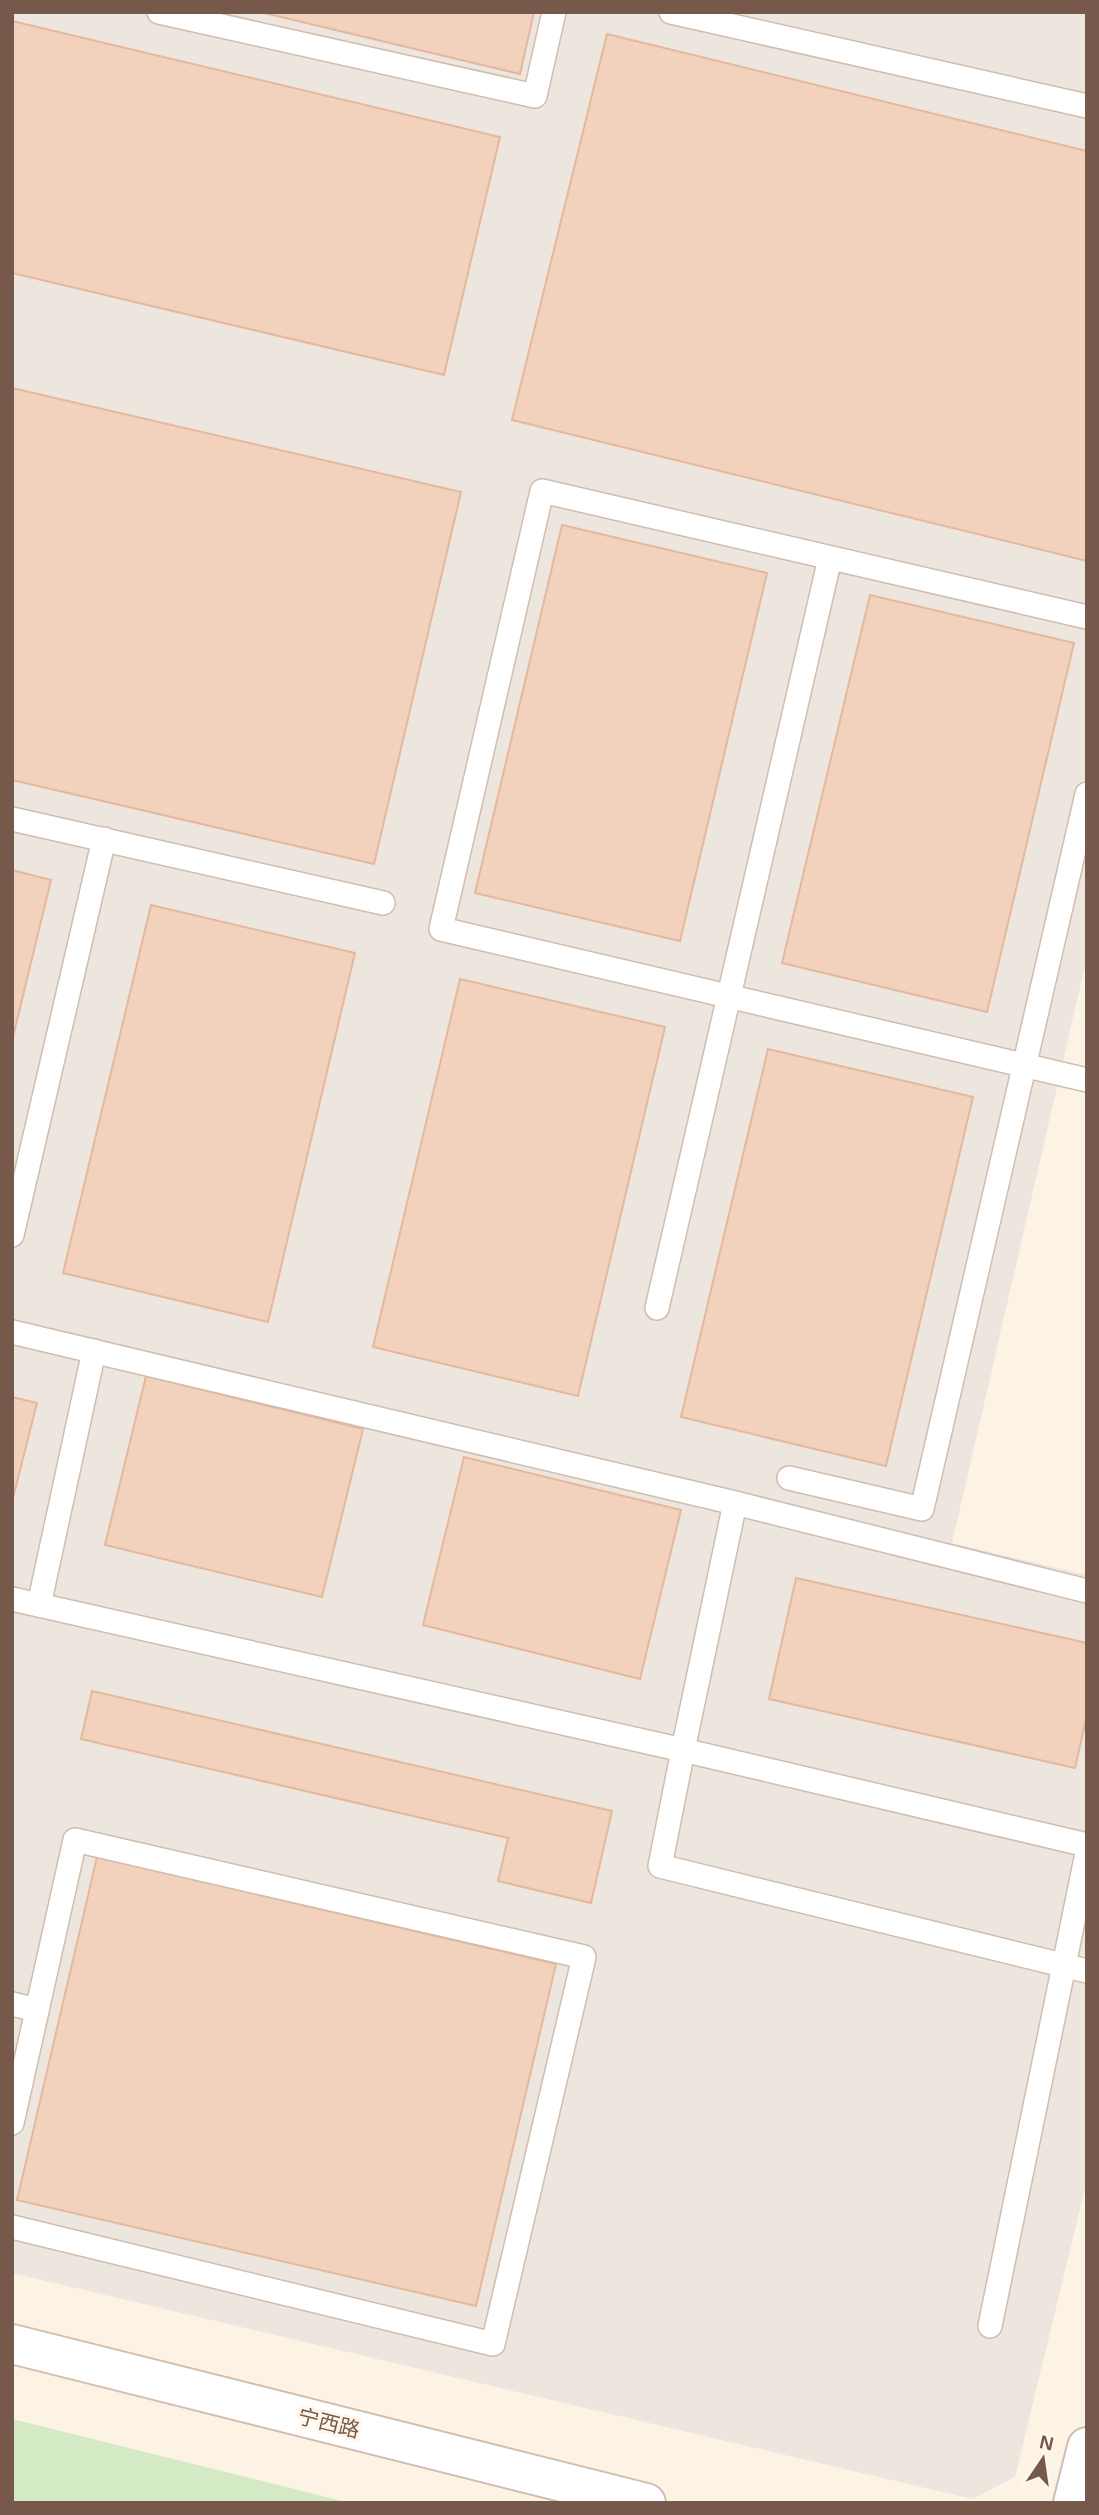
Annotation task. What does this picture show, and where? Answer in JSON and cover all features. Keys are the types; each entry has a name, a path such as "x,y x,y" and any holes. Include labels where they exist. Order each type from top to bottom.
{"main road":[{"name":"宁西路","path":"12,2344 646,2503"},
{"path":"1073,2503 1087,2447"}],"lane":[{"path":"159,12 535,96 554,12"},
{"path":"671,12 1087,106"},
{"path":"1087,617 541,491 440,929 1087,1080"},
{"path":"657,1308 830,558"},
{"path":"789,1478 922,1509 1087,794"},
{"path":"12,819 383,903"},
{"path":"12,1235 104,839"},
{"path":"12,1332 735,1503 1087,1591"},
{"path":"39,1605 94,1351"},
{"path":"735,1503 660,1866 1076,1968"},
{"path":"12,1599 683,1750 1087,1845"},
{"path":"12,2123 75,1840 584,1956 493,2344 12,2227"},
{"path":"990,2326 1076,1968 1087,1853"},
{"path":"12,2004 37,2010"}],"shaded area":[{"path":"12,12 1087,12 1087,957 952,1543 1087,1575 1087,2180 1015,2477 972,2499 12,2273"}],"green space":[{"path":"12,2419 351,2503 12,2503"}],"building":[{"path":"260,12 534,12 520,74"},
{"path":"12,21 500,137 444,375 12,273"},
{"path":"607,34 1087,151 1087,561 512,420"},
{"path":"12,388 461,492 374,864 12,780"},
{"path":"562,525 767,573 680,941 475,893"},
{"path":"870,595 1074,643 987,1012 782,963"},
{"path":"12,870 51,880 12,1041"},
{"path":"151,905 355,953 268,1322 63,1273"},
{"path":"460,979 665,1027 578,1396 373,1347"},
{"path":"768,1049 973,1097 886,1466 681,1417"},
{"path":"146,1376 363,1429 322,1597 105,1545"},
{"path":"12,1397 37,1403 12,1502"},
{"path":"464,1457 681,1510 640,1679 423,1625"},
{"path":"796,1578 1087,1643 1087,1715 1075,1768 769,1699"},
{"path":"92,1691 612,1811 591,1903 498,1881 508,1838 81,1739"},
{"path":"97,1857 556,1964 476,2306 17,2200"}]}
